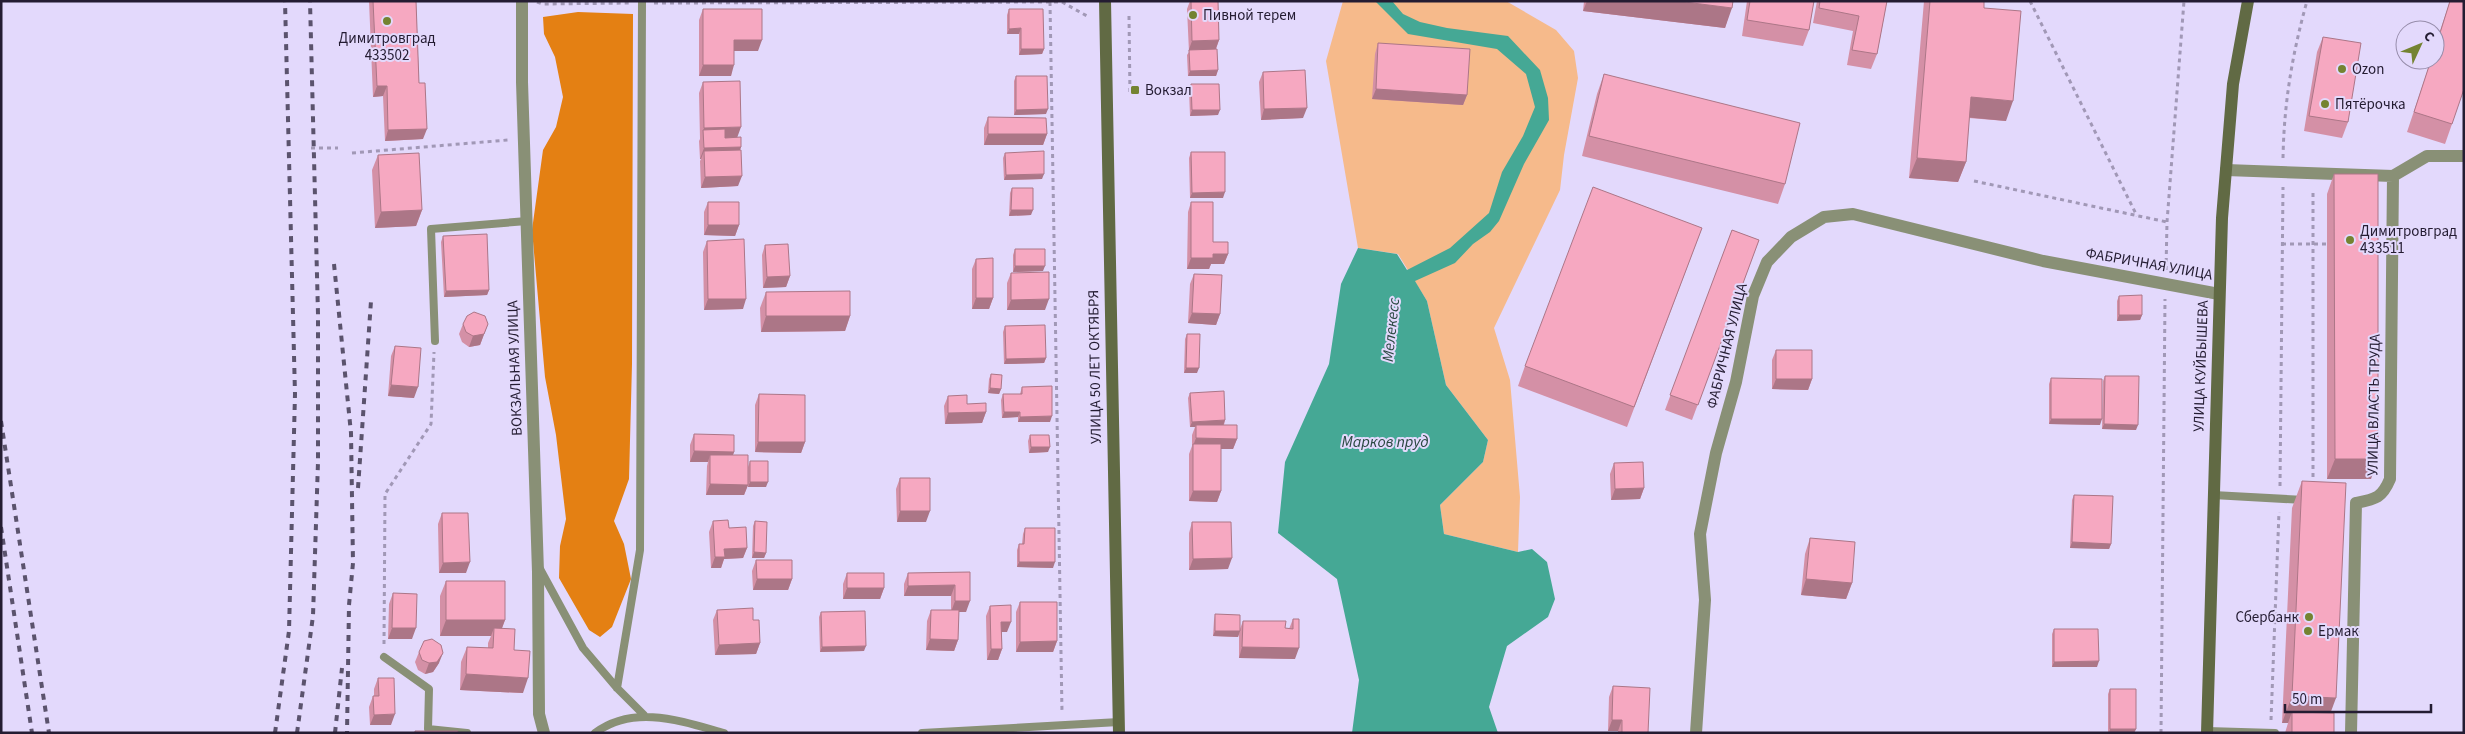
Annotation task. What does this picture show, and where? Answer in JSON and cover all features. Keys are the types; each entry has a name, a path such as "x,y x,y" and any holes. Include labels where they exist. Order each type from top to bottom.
{"main road":[{"name":"УЛИЦА 50 ЛЕТ ОКТЯБРЯ","path":"1106,1 1119,727"},
{"name":"УЛИЦА КУЙБЫШЕВА","path":"2207,732 2219,294 2233,84 2248,1"}],"street":[{"name":"ВОКЗАЛЬНАЯ УЛИЦА","path":"522,1 524,138 538,564 539,714 544,733"},
{"path":"2226,170 2393,176 2427,156 2463,154"},
{"name":"УЛИЦА ВЛАСТЬ ТРУДА","path":"2351,733 2352,503 2371,500 2384,493 2390,479 2393,176"},
{"name":"ФАБРИЧНАЯ УЛИЦА","path":"1696,733 1705,600 1700,534 1716,453 1736,382 1753,296 1768,262 1791,237 1824,217 1853,214 2043,261 2219,294"}],"lane":[{"path":"617,688 640,550 642,2"},
{"path":"435,341 431,229 527,221"},
{"path":"2213,494 2313,500"},
{"path":"538,564 583,648 617,688 644,715"},
{"path":"384,657 429,689 428,730 467,733"},
{"path":"595,733 607,724 644,715 724,733"},
{"path":"922,733 1062,725 1119,727"},
{"path":"2207,732 2274,733"}],"path":[{"path":"543,4 1062,1 1087,16"},
{"path":"2030,1 2137,216"},
{"path":"2161,733 2167,222 2184,1"},
{"path":"2270,733 2280,498 2284,111 2296,39 2307,1"},
{"path":"1050,2 1062,725"},
{"path":"1129,16 1130,96"},
{"path":"352,153 524,138"},
{"path":"310,148 338,148"},
{"path":"2313,173 2313,500"},
{"path":"1974,181 2167,222"},
{"path":"2282,244 2327,244"},
{"path":"384,657 385,494 432,424 435,341"}],"shaded area":[{"path":"1343,1 1506,1 1556,30 1574,51 1578,78 1564,155 1560,190 1494,328 1510,380 1520,497 1518,552 1444,534 1440,505 1483,462 1488,440 1446,385 1427,301 1398,254 1358,248 1326,61"},
{"path":"578,12 633,14 632,364 629,479 614,521 624,544 631,579 612,627 600,637 589,630 559,578 560,546 566,519 556,435 545,377 532,230 543,150 556,127 563,97 555,57 544,34 543,17"}],"water":[{"name":"Марков пруд","path":"1375,1 1392,1 1403,14 1420,22 1447,28 1508,36 1540,70 1548,98 1549,120 1524,164 1499,221 1490,232 1473,244 1455,263 1415,281 1427,301 1446,385 1488,440 1483,462 1440,505 1444,534 1518,552 1532,549 1547,562 1555,599 1548,617 1507,646 1489,707 1498,733 1352,733 1359,680 1337,579 1278,533 1285,462 1329,364 1341,284 1358,248 1397,254 1407,270 1450,248 1489,213 1502,172 1523,136 1535,107 1526,74 1497,49 1408,34"}],"building":[{"path":"373,1 416,1 419,83 425,83 427,129 388,130 387,86 377,86"},
{"path":"1191,1 1218,1 1219,40 1192,41"},
{"path":"1677,1 1733,1 1732,8"},
{"path":"1750,1 1814,1 1809,30 1747,20"},
{"path":"1820,1 1887,1 1877,54 1852,50 1859,16 1819,8"},
{"path":"1930,1 1984,1 1984,8 2021,11 2013,101 1971,97 1966,162 1917,158"},
{"path":"2450,1 2464,1 2464,89 2452,124 2414,112 2428,70 2445,70 2444,20"},
{"path":"703,9 762,9 762,40 734,40 734,65 703,65"},
{"path":"1009,9 1043,9 1044,49 1021,49 1021,28 1009,29"},
{"path":"2323,37 2361,43 2348,122 2309,116"},
{"path":"1378,43 1470,49 1467,95 1376,89"},
{"path":"1217,49 1218,70 1190,71 1189,50"},
{"path":"1305,70 1307,108 1264,109 1263,72"},
{"path":"1604,74 1800,123 1785,184 1589,136"},
{"path":"1016,76 1047,76 1048,109 1016,110"},
{"path":"740,81 741,127 704,128 703,82"},
{"path":"1191,84 1219,84 1220,110 1192,110"},
{"path":"988,117 1046,118 1047,134 988,134"},
{"path":"725,129 725,138 741,137 741,147 704,148 703,130"},
{"path":"741,150 742,176 705,177 704,151"},
{"path":"1044,151 1044,174 1006,175 1005,153"},
{"path":"1191,152 1225,152 1225,192 1192,193"},
{"path":"419,153 422,210 381,212 378,155"},
{"path":"2334,174 2378,174 2378,459 2335,459"},
{"path":"1593,187 1702,228 1634,407 1525,366"},
{"path":"1012,188 1033,188 1033,210 1011,210"},
{"path":"708,202 739,202 739,225 708,225"},
{"path":"1191,202 1213,202 1213,242 1228,242 1228,254 1213,254 1213,258 1191,258"},
{"path":"1732,230 1759,240 1698,405 1670,395"},
{"path":"487,234 489,290 446,291 443,236"},
{"path":"744,239 746,299 708,299 707,241"},
{"path":"788,244 790,276 767,277 765,245"},
{"path":"1015,249 1045,249 1045,266 1015,266"},
{"path":"993,258 993,298 976,298 976,259"},
{"path":"1049,272 1049,299 1011,300 1011,273"},
{"path":"1194,274 1222,275 1220,314 1192,313"},
{"path":"850,291 850,316 766,316 766,292"},
{"path":"2142,295 2142,315 2119,315 2119,296"},
{"path":"474,312 485,316 488,324 484,334 473,336 466,332 463,324 467,316"},
{"path":"1045,325 1046,358 1006,359 1005,326"},
{"path":"1187,334 1200,334 1199,368 1186,368"},
{"path":"395,346 421,348 418,387 391,385"},
{"path":"1776,350 1812,350 1812,379 1776,379"},
{"path":"991,374 1002,375 1001,389 990,388"},
{"path":"2105,376 2139,376 2138,425 2104,424"},
{"path":"2051,378 2102,379 2102,419 2051,419"},
{"path":"1052,386 1052,416 1020,417 1020,412 1004,412 1003,394 1022,394 1022,387"},
{"path":"1224,391 1225,420 1192,422 1190,393"},
{"path":"759,394 805,395 805,442 758,442"},
{"path":"967,395 967,404 986,403 986,412 948,413 948,396"},
{"path":"1196,425 1237,425 1237,439 1196,438"},
{"path":"694,434 734,435 734,452 694,451"},
{"path":"1030,435 1049,435 1050,447 1031,447"},
{"path":"1193,444 1221,444 1221,491 1193,491"},
{"path":"710,455 748,455 748,485 710,484"},
{"path":"750,461 768,461 768,482 750,482"},
{"path":"1643,462 1644,488 1615,489 1614,463"},
{"path":"900,478 930,478 930,511 900,511"},
{"path":"2302,481 2346,483 2336,698 2292,696"},
{"path":"2074,495 2113,496 2111,544 2072,542"},
{"path":"442,513 468,513 470,562 443,563"},
{"path":"728,520 729,528 746,527 747,548 724,549 725,557 715,557 713,521"},
{"path":"755,521 767,522 766,553 754,552"},
{"path":"1192,522 1231,522 1232,558 1193,559"},
{"path":"1025,528 1055,528 1055,562 1019,562 1019,544 1024,544"},
{"path":"1810,538 1855,542 1852,583 1806,579"},
{"path":"756,560 792,560 792,579 757,579"},
{"path":"970,572 970,601 955,601 955,585 908,586 908,573"},
{"path":"847,573 884,573 884,588 847,588"},
{"path":"446,581 505,581 505,620 446,620"},
{"path":"393,593 417,594 416,628 392,628"},
{"path":"1020,602 1057,602 1057,641 1020,642"},
{"path":"1011,605 1011,622 1001,622 1002,649 991,649 990,606"},
{"path":"753,608 753,620 759,620 760,643 719,645 717,610"},
{"path":"931,610 959,610 958,640 930,639"},
{"path":"865,611 866,646 822,647 821,612"},
{"path":"1215,614 1240,615 1240,631 1215,631"},
{"path":"1293,619 1299,619 1299,648 1242,647 1243,621 1286,621 1285,628 1293,629"},
{"path":"494,628 515,629 514,650 530,651 528,678 466,674 467,647 493,648"},
{"path":"2054,629 2098,629 2099,661 2054,662"},
{"path":"432,639 441,645 443,653 437,662 429,663 422,660 419,652 424,641"},
{"path":"378,678 394,678 395,714 374,715 373,696 379,696"},
{"path":"1613,686 1650,688 1648,733 1622,733 1622,720 1612,720"},
{"path":"2110,689 2136,689 2136,729 2110,729"},
{"path":"2292,712 2334,713 2334,733 2292,733"},
{"path":"415,731 458,731 458,733 415,733"}],"railway":[{"path":"275,733 289,631 295,394 285,1"},
{"path":"297,733 313,616 318,462 318,314 310,1"},
{"path":"334,264 351,433 353,563 349,605 347,733"},
{"path":"358,488 371,301"},
{"path":"1,421 49,733"},
{"path":"1,527 32,733"},
{"path":"335,733 342,668"}],"place":[{"name":"Пивной терем","path":"1193,15"},
{"name":"Димитровград 433502","path":"387,21"},
{"name":"Ozon","path":"2342,69"},
{"name":"Вокзал","path":"1135,90"},
{"name":"Пятёрочка","path":"2325,104"},
{"name":"Димитровград 433511","path":"2350,240"},
{"name":"Сбербанк","path":"2309,617"},
{"name":"Ермак","path":"2308,631"}],"water label":[{"name":"Мелекесс","path":"1391,330"}]}
